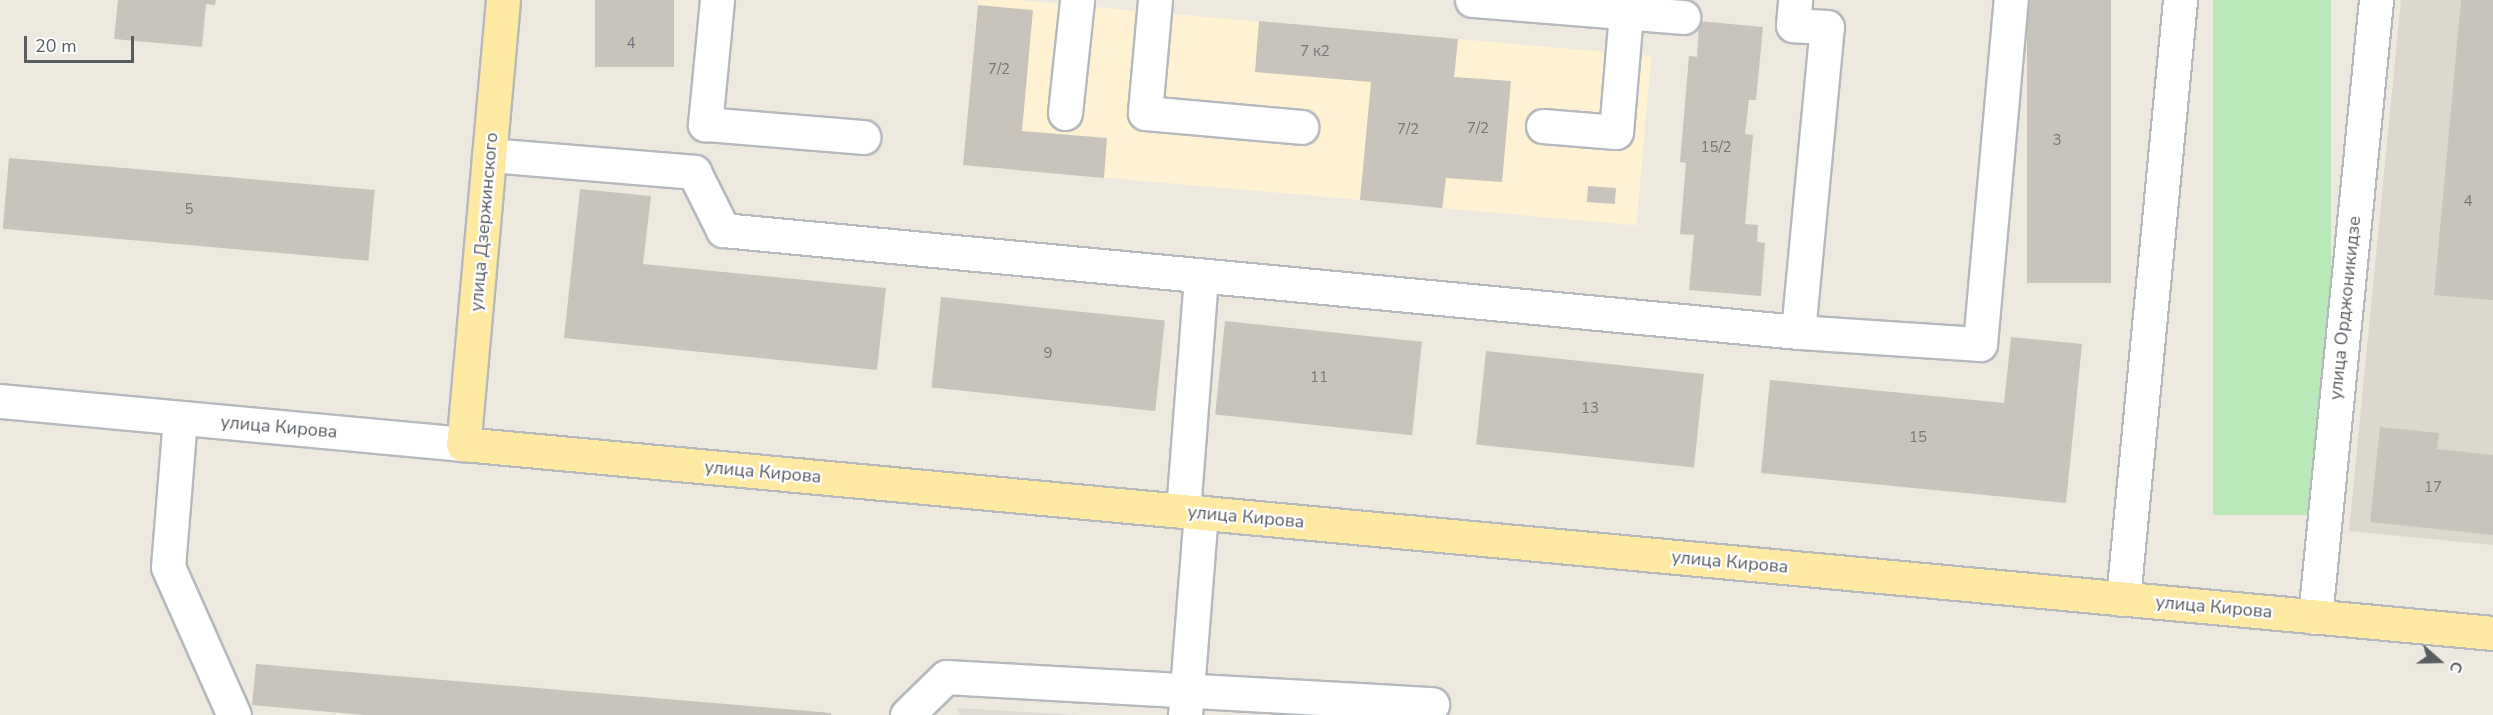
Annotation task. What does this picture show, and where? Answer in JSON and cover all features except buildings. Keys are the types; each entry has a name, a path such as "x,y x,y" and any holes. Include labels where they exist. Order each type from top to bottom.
{"main road":[{"name":"улица Дзержинского","path":"463,444 503,0"},
{"name":"улица Кирова","path":"463,444 2493,633"}],"street":[{"path":"717,0 705,124 863,137"},
{"path":"1065,113 1077,0"},
{"path":"1155,0 1145,113 1301,127"},
{"path":"1472,0 1683,17"},
{"path":"1795,0 1793,25 1827,27 1798,332"},
{"path":"489,154 694,172 723,230 1798,332 1980,344 2011,0"},
{"path":"2122,599 2180,0"},
{"name":"улица Орджоникидзе","path":"2315,617 2376,0"},
{"path":"1543,126 1616,132 1626,14"},
{"path":"1186,702 1201,276"},
{"name":"улица Кирова","path":"0,401 463,444"},
{"path":"180,418 168,567 234,715"},
{"path":"909,714 946,677 1186,702 1432,704"}],"shaded area":[{"path":"978,0 1016,0 1376,32 1361,200 963,165"},
{"path":"2401,0 2493,0 2493,545 2349,531"},
{"path":"1458,39 1651,56 1636,225 1443,208"},
{"path":"957,708 1077,715 960,715"}],"green space":[{"path":"2213,0 2331,0 2331,515 2213,515"}]}
